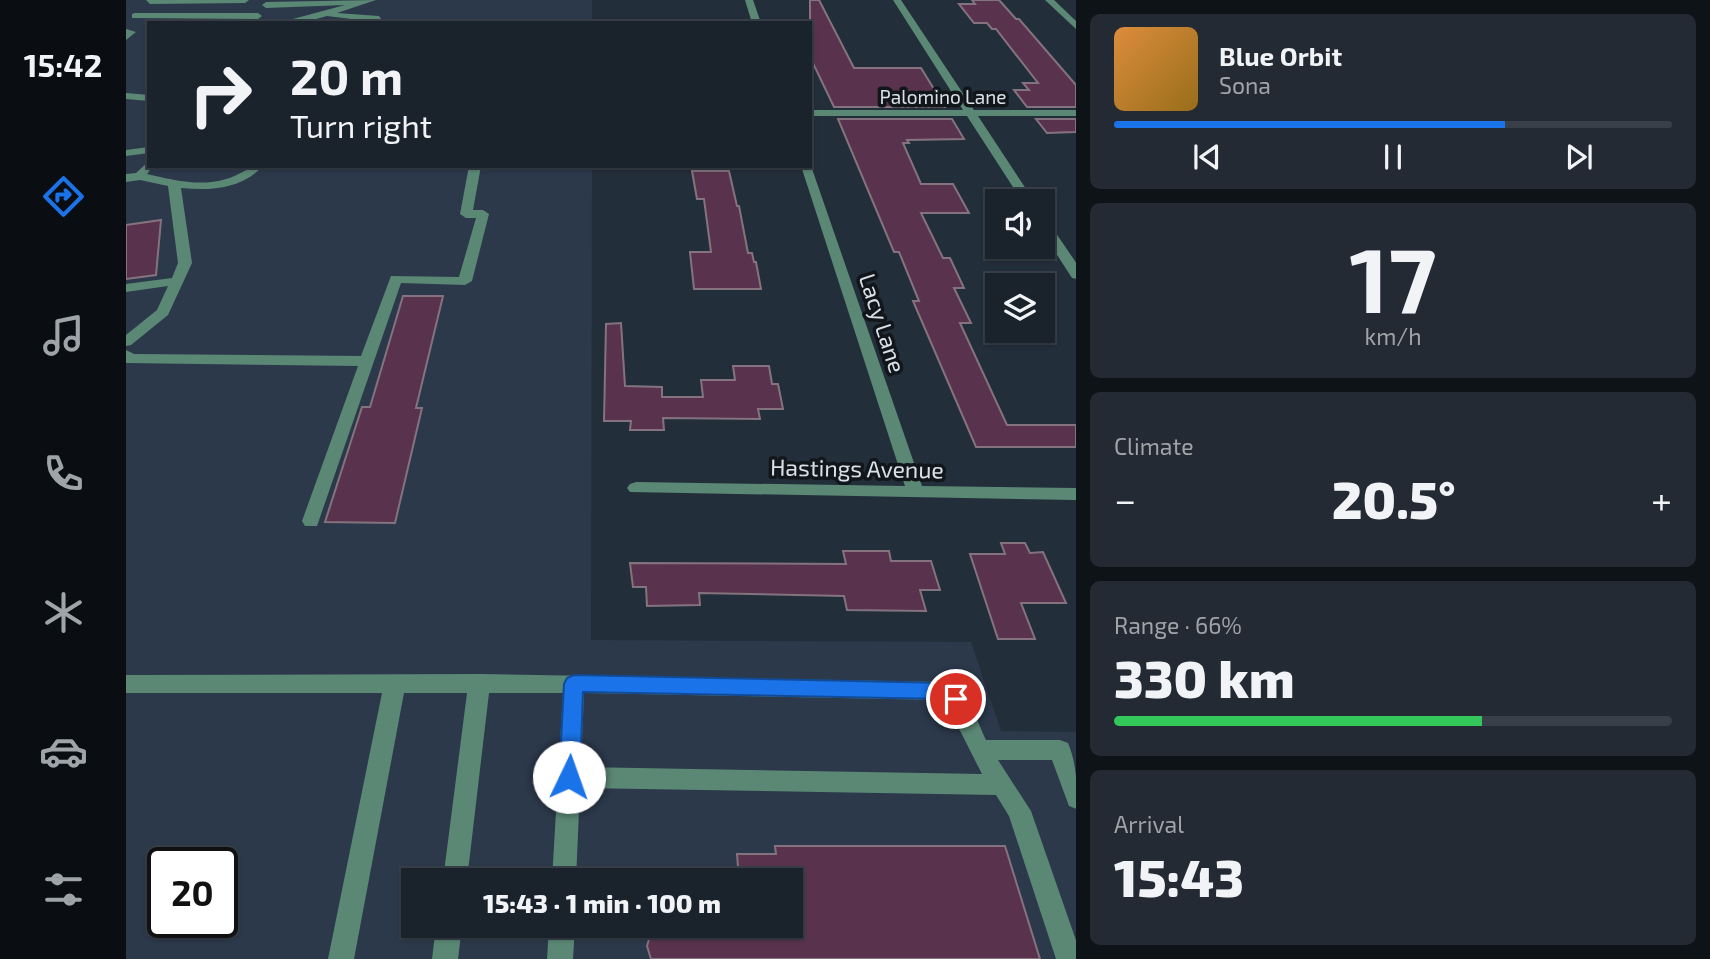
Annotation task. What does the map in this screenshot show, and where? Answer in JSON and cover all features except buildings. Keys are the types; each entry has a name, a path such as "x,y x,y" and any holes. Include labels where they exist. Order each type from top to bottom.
{"street":[{"path":"126,26 150,0 245,0"},
{"path":"290,21 372,0"},
{"path":"749,0 756,21"},
{"path":"897,0 1020,189"},
{"path":"1049,0 1076,27"},
{"path":"135,16 255,19 267,2 359,2"},
{"path":"320,14 380,21"},
{"path":"126,96 147,98"},
{"name":"Palomino Lane","path":"812,113 1076,113"},
{"path":"126,153 147,150"},
{"path":"133,177 147,166"},
{"path":"133,177 209,187 241,180 255,168"},
{"path":"311,522 396,279 465,281 483,214 466,214 475,168"},
{"name":"Lacy Lane","path":"808,168 916,493"},
{"path":"126,342 163,312 185,263 174,184"},
{"path":"1055,242 1076,275"},
{"path":"126,288 177,281"},
{"path":"127,360 367,361"},
{"name":"Hastings Avenue","path":"636,488 1076,494"},
{"path":"341,959 395,683"},
{"path":"456,868 479,683"},
{"path":"126,684 479,683 946,691 956,699 979,750 1019,811 1069,959"},
{"path":"565,868 574,684"},
{"path":"979,750 1068,750 1076,798"},
{"path":"569,777 1002,785"},
{"path":"445,959 448,938"},
{"path":"560,959 561,938"}],"shaded area":[{"path":"126,0 592,0 592,21 147,21 147,168 592,168 591,640 971,642 1001,731 1076,732 1076,959 126,959"}],"route":[{"path":"569,777 574,684 946,691 956,699"}]}
